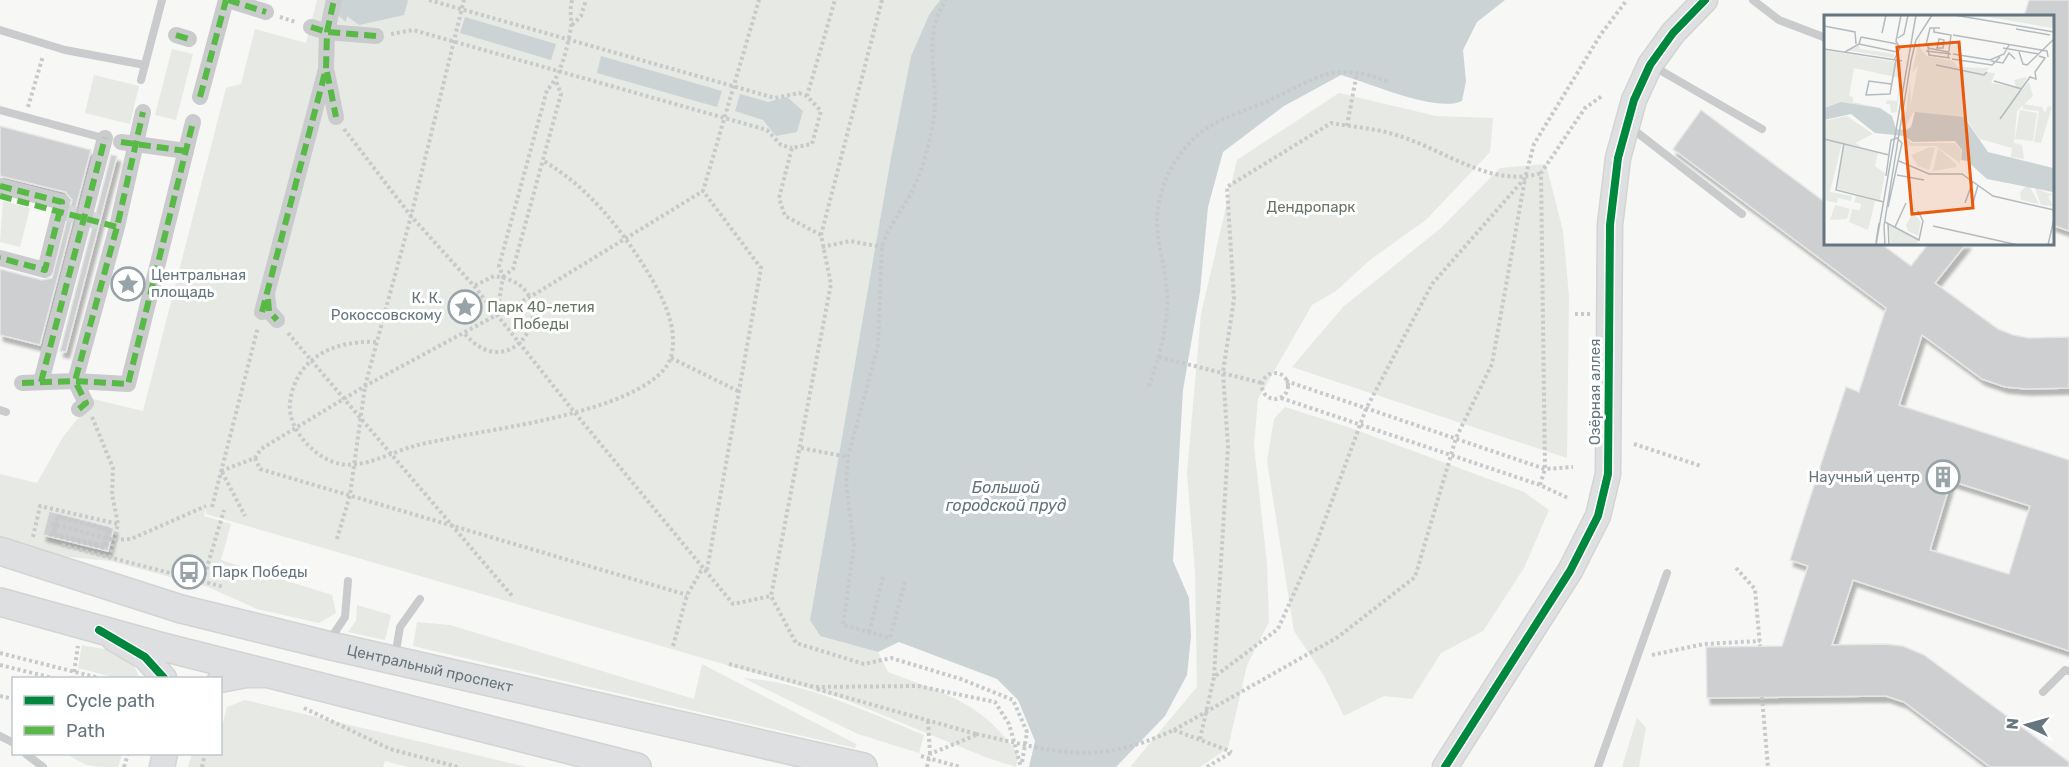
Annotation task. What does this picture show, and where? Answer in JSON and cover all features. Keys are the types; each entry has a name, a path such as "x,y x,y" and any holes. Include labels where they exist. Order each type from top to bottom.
{"main road":[{"name":"Центральный проспект","path":"0,551 180,609 327,645 863,767"},
{"path":"0,602 89,636 286,676 637,767"}],"street":[{"path":"200,97 227,0 266,12"},
{"path":"334,0 327,32 326,69 336,117"},
{"name":"Озёрная аллея","path":"1445,767 1570,571 1598,516 1608,474 1610,225 1618,158 1634,100 1650,65 1672,33 1705,0"},
{"path":"311,27 327,32 376,36"},
{"path":"262,312 326,69"},
{"path":"41,382 121,142 143,112"},
{"path":"22,383 75,381 128,384 193,123"},
{"path":"121,142 186,151"},
{"path":"83,406 75,381 117,227 121,142"},
{"path":"0,186 62,202 45,270 0,258"},
{"path":"0,196 60,211"},
{"path":"100,222 117,227"},
{"path":"267,290 269,310 277,320"},
{"path":"89,636 145,657 163,677"},
{"path":"222,680 246,675 286,676"}],"lane":[{"path":"141,80 162,0"},
{"path":"1753,0 1779,20 1824,37"},
{"path":"0,30 46,45 145,65"},
{"path":"1650,65 1762,129"},
{"path":"0,110 121,142"},
{"path":"1627,125 1742,214"},
{"path":"1598,767 1667,573"},
{"path":"327,645 345,617 348,581"},
{"path":"395,660 400,627 420,599"},
{"path":"2043,692 2065,670 2069,671"},
{"path":"28,755 43,767"}],"path":[{"path":"376,36 413,30 767,130 781,145 792,148 812,144 821,111 807,96 799,93 776,98 429,0"},
{"path":"337,539 350,495 365,386 411,216 452,41 464,0"},
{"path":"503,277 513,269 561,94 556,81 571,25 569,13 572,0"},
{"path":"571,25 581,16 586,0"},
{"path":"221,471 255,458 261,449 297,430 365,386 530,297 703,191 759,0"},
{"path":"807,96 835,0"},
{"path":"882,0 821,236 831,284 771,596 796,643 864,664 891,658 961,679 1013,700 1027,732 1022,765"},
{"path":"905,582 890,638 843,625 854,546 846,482 848,457 878,346 882,247 886,234 911,193 926,154 934,114 933,27 946,0"},
{"path":"729,664 976,735 1060,753 1092,755 1125,749 1174,730 1338,637 1415,577 1456,438 1492,364 1525,178 1534,144 1601,34 1627,0"},
{"path":"266,12 311,27"},
{"path":"30,100 46,45"},
{"path":"1149,386 1159,357 1165,326 1167,293 1157,220 1170,168 1184,146 1206,128 1253,109 1309,79 1346,70 1390,82"},
{"path":"1347,126 1357,72"},
{"path":"497,314 503,277 499,266 547,90 556,81"},
{"path":"1540,485 1545,469 1541,173 1585,108 1602,96"},
{"path":"1200,739 1214,676 1227,447 1223,372 1234,299 1227,187 1332,123 1396,135 1483,171 1525,178 1541,173"},
{"path":"353,143 411,216 521,343 575,413 733,604 771,596"},
{"path":"792,148 779,198 785,216 821,236"},
{"path":"376,342 354,341 336,346 310,360 292,387 289,408 297,430 309,446 323,457 341,464 355,464 390,453 575,413 638,391 657,377 670,358 673,338 669,314 652,280 608,214 567,174 542,160"},
{"path":"1214,676 1278,629 1316,544 1366,409 1432,285 1525,178"},
{"path":"703,191 760,268 707,571"},
{"path":"822,247 850,241 882,247"},
{"path":"465,334 473,343 494,352 505,351 521,343 531,329 534,318 530,297 522,286 503,277 486,278 474,286"},
{"path":"212,507 262,312"},
{"path":"288,333 513,597"},
{"path":"1159,357 1262,383"},
{"path":"670,358 740,392"},
{"path":"1281,398 1286,393 1286,381 1283,376 1271,374 1262,383 1262,389 1269,398 1281,398 1452,454 1540,485 1568,498"},
{"path":"1286,381 1545,469 1573,467"},
{"path":"83,406 113,468 112,494 118,524 112,540 110,557"},
{"path":"1634,444 1701,466"},
{"path":"801,448 848,457"},
{"path":"255,458 260,469 447,522 578,565 687,595"},
{"path":"221,471 245,516"},
{"path":"33,537 40,506 118,524"},
{"path":"51,524 112,540 131,539 206,506"},
{"path":"203,581 224,510"},
{"path":"49,534 105,548 107,538 109,529 58,516 53,534 104,547 106,538 109,530 58,517 54,534 104,546 112,540"},
{"path":"22,533 43,540"},
{"path":"52,542 224,586"},
{"path":"1636,659 1704,644 1760,644 1755,589 1736,568"},
{"path":"674,646 687,595 701,571 707,571"},
{"path":"869,632 883,577"},
{"path":"74,672 89,636"},
{"path":"0,653 95,677"},
{"path":"0,665 49,677"},
{"path":"814,687 918,686 995,702 1009,724 1022,765"},
{"path":"1762,697 1768,767"},
{"path":"301,706 390,750 458,767"},
{"path":"927,767 930,754 928,721"},
{"path":"1174,730 1232,752 1207,767"},
{"path":"930,754 976,735"},
{"path":"921,756 960,767"}],"green space":[{"name":"Парк 40-летия Победы","path":"317,0 940,0 929,15 911,56 891,157 810,620 820,636 878,652 888,672 945,694 977,711 1005,737 1018,755 1016,767 985,757 841,698 206,514 206,506 204,516 231,524 221,560 332,595 336,613 319,623 257,609 208,587 110,561 61,556 0,536 0,474 37,483 63,437 93,399 143,411 226,88 241,84 255,29 306,43"},
{"path":"172,49 193,54 176,120 155,115"},
{"path":"94,75 139,86 130,124 85,113"},
{"name":"Дендропарк","path":"1339,93 1436,116 1493,118 1490,152 1427,219 1370,260 1336,291 1312,305 1258,399 1254,445 1267,564 1269,622 1247,665 1228,748 1200,767 1130,767 1197,687 1195,572 1187,473 1201,314 1237,160"},
{"path":"1546,164 1563,231 1569,296 1567,458 1292,367 1343,307 1441,228 1500,168"},
{"path":"3,201 30,208 20,247 0,242"},
{"path":"1285,407 1348,427 1524,492 1549,510 1524,568 1483,631 1441,653 1412,699 1384,696 1344,716 1324,676 1294,631 1267,461 1274,419"},
{"path":"357,605 391,615 385,640 348,632 356,621"},
{"path":"417,622 450,625 694,699 702,664 856,744 855,748 413,646"},
{"path":"82,645 117,653 131,662 139,677 112,677 78,668"},
{"path":"743,678 790,685 812,691 924,735 919,753 858,734"},
{"path":"245,700 527,767 408,767 385,761 383,767 188,767 192,755 222,755 222,724 227,707"},
{"path":"1637,718 1646,728 1639,767 1622,767"},
{"path":"69,755 122,755 118,767 103,767 79,762"}],"water":[{"path":"340,0 408,1 404,15 359,25 347,16 346,22 339,16"},
{"name":"Большой городской пруд","path":"940,0 1505,0 1477,22 1463,50 1466,81 1462,101 1451,104 1420,100 1341,75 1284,106 1223,152 1208,207 1200,292 1183,390 1173,561 1189,598 1191,636 1187,675 1165,716 1116,767 1029,767 1035,741 1018,700 997,679 899,642 878,652 820,636 810,620 891,157 911,56 929,15"},
{"path":"465,17 556,44 551,60 460,33"},
{"path":"601,56 722,91 717,107 597,73"},
{"path":"740,94 768,102 787,97 803,111 797,132 776,136 763,120 735,111"}],"building":[{"path":"2029,0 2069,0 2069,231 2054,226 2054,15 2024,15"},
{"path":"1701,110 1824,202 1824,244 1881,244 1911,266 1928,244 1966,244 1935,283 1998,329 2029,338 2069,337 2069,388 2027,389 2005,387 1982,379 1922,335 1899,405 2069,460 2069,651 1853,580 1832,645 1903,646 1924,655 2069,762 2069,767 1990,767 1904,702 1886,696 1707,698 1706,647 1782,646 1808,566 1790,560 1846,387 1859,392 1886,308 1673,149","holes":["1951,481 2030,506 2009,574 1930,550"]},
{"path":"0,126 91,150 40,345 0,335 0,269 42,280 52,278 72,200 65,192 0,176"},
{"path":"111,155 117,156 66,352 60,351"},
{"path":"49,511 114,528 108,551 43,535"}],"tunnel":[{"path":"60,211 100,222"}],"marked path":[{"path":"200,97 226,0"},
{"path":"228,0 266,12"},
{"path":"262,312 326,69 327,32 334,0"},
{"path":"311,27 327,32 376,36"},
{"path":"176,35 189,39"},
{"path":"327,72 336,117"},
{"path":"79,409 86,403 75,381 117,227 143,112"},
{"path":"22,383 75,381 128,384 193,122"},
{"path":"41,382 105,138"},
{"path":"121,142 186,151"},
{"path":"0,186 62,202 45,270 0,258"},
{"path":"0,196 117,227"},
{"path":"268,299 269,311 277,320"}],"cycle path":[{"path":"1445,767 1570,571 1598,516 1608,474 1610,225 1618,158 1634,100 1650,65 1673,33 1705,0"},
{"path":"99,630 145,657 163,677"}],"place":[{"name":"Центральная площадь","path":"128,284"},
{"name":"К. К. Рокоссовскому","path":"465,307"},
{"name":"Научный центр","path":"1943,477"},
{"name":"Парк Победы","path":"189,572"}]}
